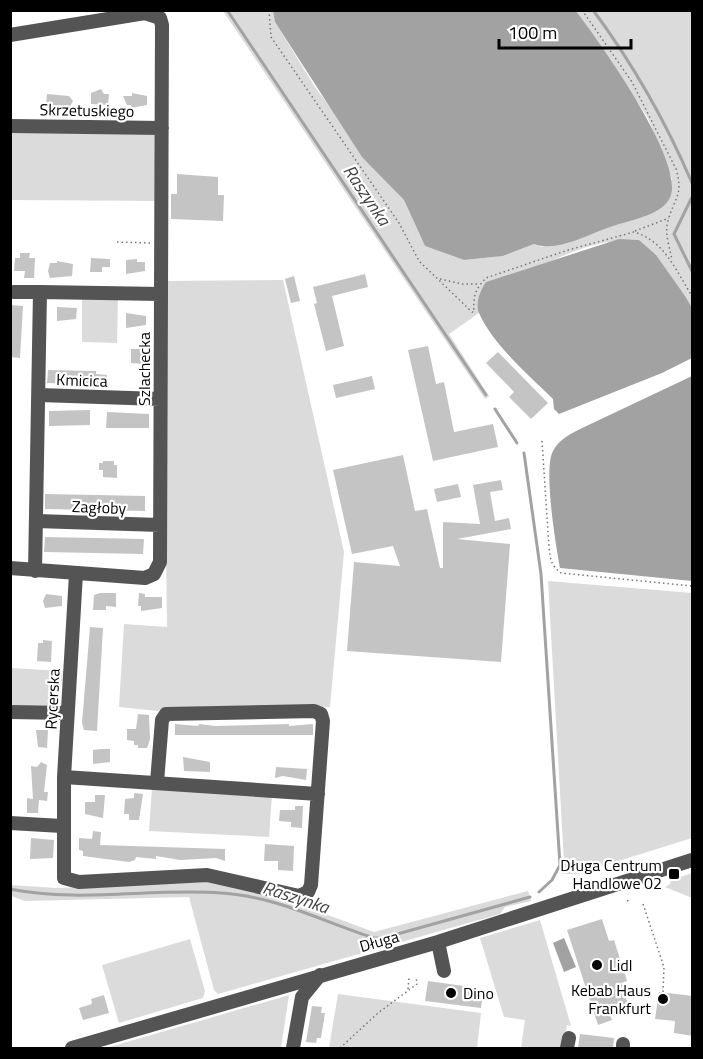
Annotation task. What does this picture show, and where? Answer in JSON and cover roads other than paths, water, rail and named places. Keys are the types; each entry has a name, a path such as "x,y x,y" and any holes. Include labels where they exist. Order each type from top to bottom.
{"street":[{"name":"Szlachecka","path":"10,35 145,13 160,18 162,25 160,562 154,574 148,577 10,568"},
{"name":"Skrzetuskiego","path":"10,126 162,128"},
{"path":"10,292 161,294"},
{"path":"35,571 40,292"},
{"name":"Kmicica","path":"39,395 160,399"},
{"name":"Zagłoby","path":"36,521 160,525"},
{"name":"Rycerska","path":"75,574 62,826 64,878 79,882 207,875 303,896 311,885 318,794"},
{"path":"64,777 318,794 323,721 321,714 314,711 166,714 162,720 156,782"},
{"path":"10,712 67,713"},
{"path":"10,824 62,826"},
{"name":"Długa","path":"72,1048 438,942 693,860"},
{"path":"438,942 444,971"},
{"path":"293,1048 302,997 320,975"}],"waterway":[{"name":"Raszynka","path":"227,10 486,395"},
{"path":"593,10 622,51 648,94 692,183"},
{"path":"692,197 674,234 692,271"},
{"name":"Raszynka","path":"495,409 517,443"},
{"name":"Raszynka","path":"524,453 541,574 560,865 552,880 539,892"},
{"name":"Raszynka","path":"10,889 63,895 168,892 241,895 280,904 374,938 383,938 530,897"}],"place":[{"name":"Długa Centrum Handlowe 02","path":"674,874"},
{"name":"Lidl","path":"597,965"},
{"name":"Dino","path":"451,993"},
{"name":"Kebab Haus Frankfurt","path":"663,999"}]}
